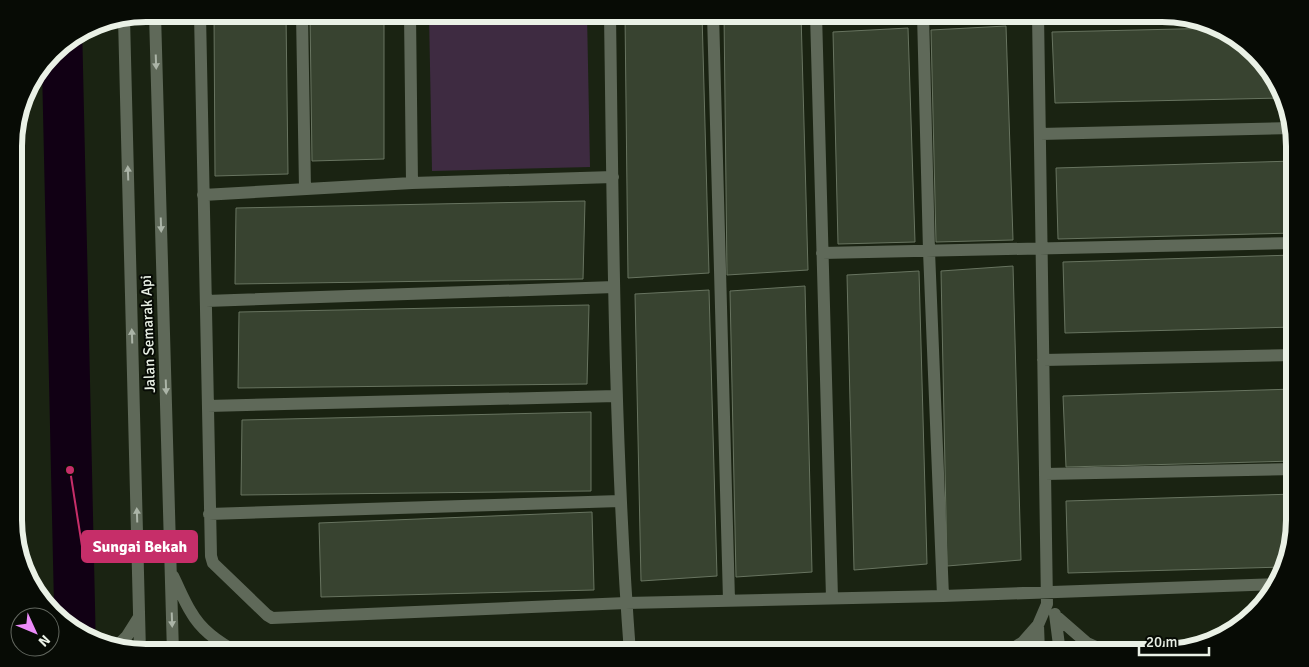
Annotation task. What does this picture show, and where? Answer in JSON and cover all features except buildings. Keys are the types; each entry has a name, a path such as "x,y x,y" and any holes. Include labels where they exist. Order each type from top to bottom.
{"street":[{"name":"Jalan Semarak Api","path":"155,23 174,644"},
{"path":"200,23 211,556 213,563 272,618 729,600 943,596 1047,598 1269,585"},
{"path":"302,23 305,189"},
{"path":"410,23 412,183"},
{"path":"610,23 616,396 620,501 629,644"},
{"path":"714,23 729,600"},
{"path":"816,23 832,598"},
{"path":"923,23 929,251 943,596"},
{"path":"1038,23 1047,598 1038,625 1039,644"},
{"name":"Jalan Semarak Api","path":"124,25 140,644"},
{"path":"1040,134 1284,128"},
{"path":"203,195 412,183 612,177"},
{"path":"822,253 1286,243"},
{"path":"206,301 614,287"},
{"path":"1043,360 1286,355"},
{"path":"208,406 616,396"},
{"path":"1045,474 1286,469"},
{"path":"209,514 620,501"},
{"path":"171,572 191,613 204,628 223,644"},
{"path":"1047,598 1056,616 1059,644"},
{"path":"1056,616 1089,644"},
{"path":"121,642 140,617"},
{"path":"1020,644 1038,625"}],"shaded area":[{"path":"429,23 587,23 590,167 432,171"}],"waterway":[{"path":"62,56 75,622"}],"place":[{"name":"Sungai Bekah","path":"70,470"}]}
